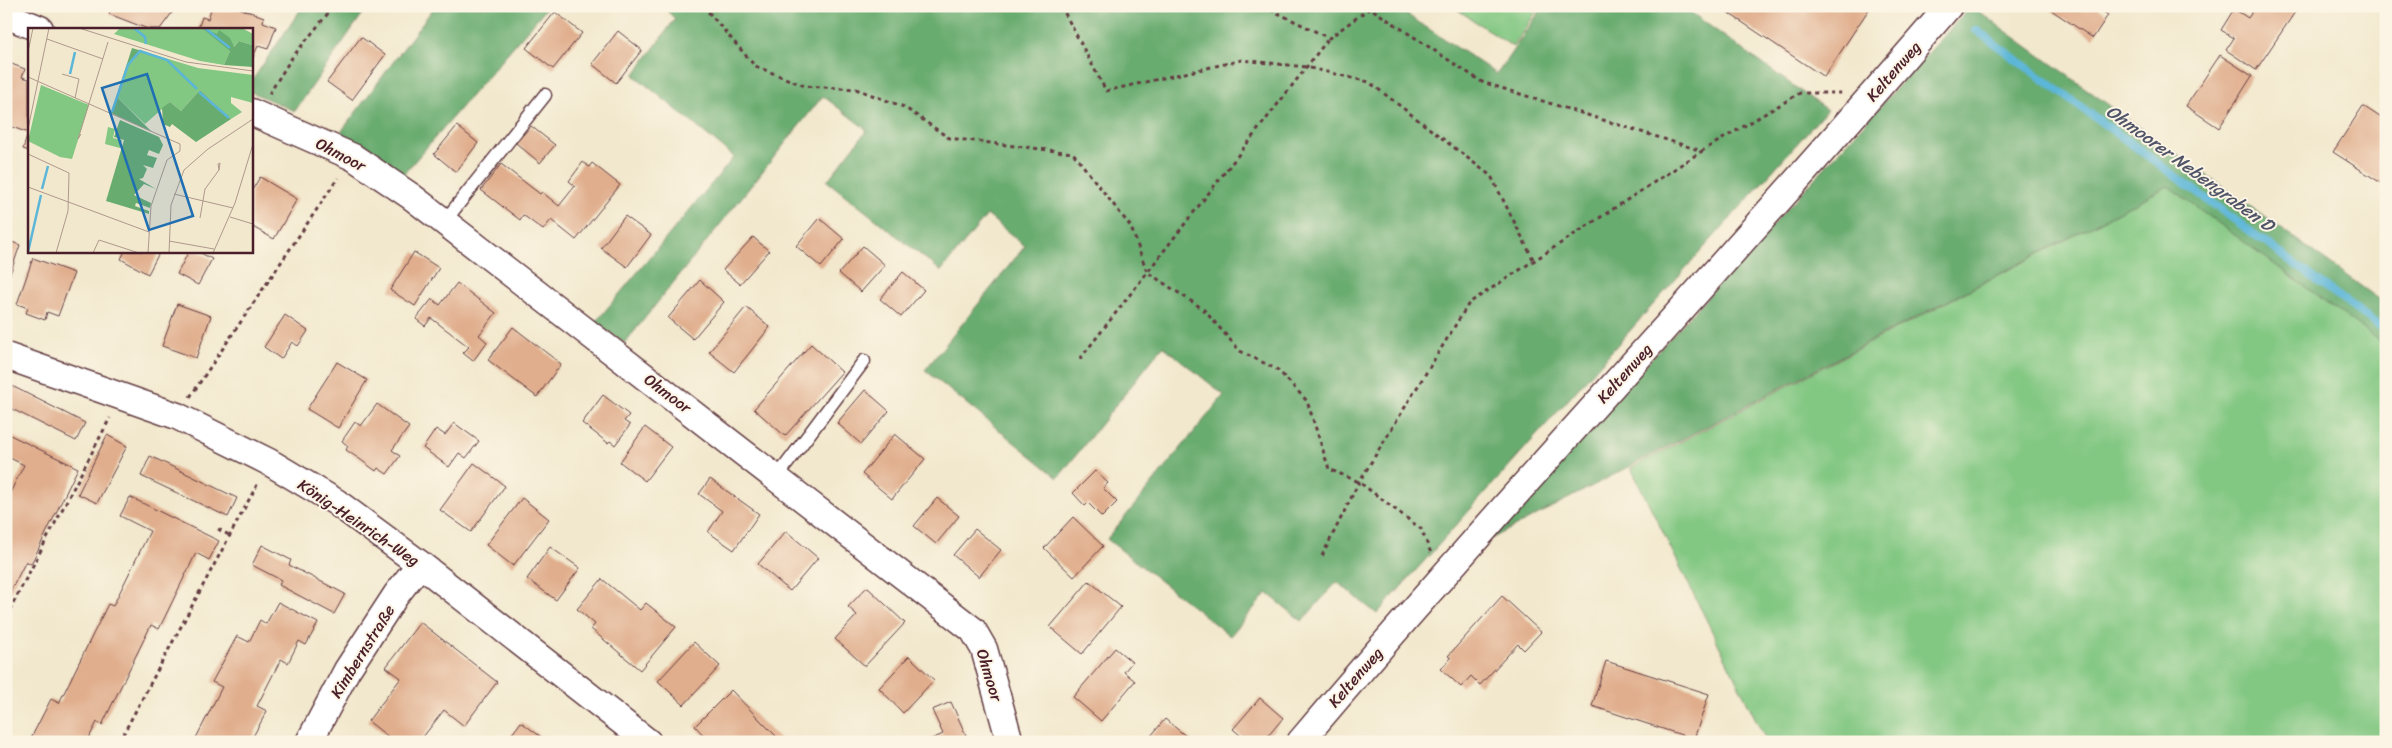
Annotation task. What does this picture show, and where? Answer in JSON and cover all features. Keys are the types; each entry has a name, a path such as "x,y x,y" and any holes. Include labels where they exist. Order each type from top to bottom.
{"street":[{"name":"Keltenweg","path":"1300,742 1442,577 1875,92 1949,6"},
{"path":"6,16 37,28"},
{"name":"Ohmoor","path":"254,113 353,157 444,222 973,630 984,649 1010,742"},
{"name":"König-Heinrich-Weg","path":"6,356 177,416 268,462 336,502 420,564 648,742"},
{"name":"Kimbernstraße","path":"309,742 347,670 396,596 420,564"}],"lane":[{"path":"444,222 545,95"},
{"path":"777,477 864,361"}],"path":[{"path":"254,113 291,59 334,6"},
{"path":"703,6 755,66 805,86 856,89 904,107 949,138 1073,153 1131,227 1147,272 1204,309 1240,351 1278,370 1307,401 1329,469 1359,482 1421,529 1442,577"},
{"path":"1061,6 1106,91 1242,60 1306,67 1369,82 1491,176 1533,259"},
{"path":"1263,6 1329,38"},
{"path":"1080,359 1329,38 1370,8 1482,82 1702,151"},
{"path":"1322,556 1359,482 1468,303 1702,151 1800,93 1875,92"},
{"path":"177,416 353,157"},
{"path":"6,617 121,396"},
{"path":"119,742 268,462"},
{"path":"218,529 229,535"}],"green space":[{"path":"303,6 368,6 295,111 252,92 252,81"},
{"path":"435,6 548,6 402,176 338,136"},
{"path":"662,6 1394,6 1497,74 1543,6 1682,6 1827,110 1377,614 1337,582 1302,621 1267,593 1230,636 1107,539 1224,395 1163,346 1058,478 925,370 1025,246 987,215 941,271 827,181 867,130 823,96 625,343 595,323 734,157 634,75 675,19"},
{"path":"1452,6 1540,6 1513,47"},
{"path":"1971,6 2386,304 2386,346 2168,186 1485,542"},
{"path":"2168,186 2386,346 2386,742 1767,742 1631,468"}],"building":[{"path":"112,6 177,6 161,28 145,28 109,14"},
{"path":"212,6 233,6 264,17 263,22 276,27 268,49 258,46 252,60 252,28 198,28 202,17 208,19"},
{"path":"1718,6 1871,6 1824,77"},
{"path":"2045,6 2095,6 2108,15 2093,38"},
{"path":"2256,6 2286,6 2295,12 2256,70 2226,50 2234,38 2221,30 2234,9 2248,18"},
{"path":"555,12 582,33 553,69 526,48"},
{"path":"618,31 642,50 616,83 592,64"},
{"path":"361,37 385,55 352,100 327,82"},
{"path":"2220,55 2252,76 2219,128 2186,106"},
{"path":"6,62 25,69 22,77 28,79 28,133 6,125"},
{"path":"2363,106 2386,121 2386,177 2381,183 2333,152"},
{"path":"457,126 478,143 456,172 434,154"},
{"path":"531,126 555,145 540,163 516,143"},
{"path":"28,133 28,151 23,149"},
{"path":"583,162 589,167 592,163 620,185 576,240 551,220 543,230 523,215 520,220 481,190 501,164 559,206 575,186 569,181"},
{"path":"260,177 297,199 274,239 252,227 252,190"},
{"path":"625,216 651,235 627,267 601,248"},
{"path":"819,218 844,239 821,267 796,246"},
{"path":"753,237 769,251 740,284 723,270"},
{"path":"6,240 20,245 7,283 6,283"},
{"path":"863,246 885,265 861,292 839,273"},
{"path":"124,252 159,252 148,274 121,259"},
{"path":"188,252 199,252 212,259 198,285 177,274"},
{"path":"414,252 439,268 415,306 390,290"},
{"path":"33,258 74,273 58,316 47,312 45,320 26,313 28,308 17,304"},
{"path":"903,272 924,290 901,317 880,299"},
{"path":"700,280 724,302 693,339 668,318"},
{"path":"457,283 496,313 479,335 487,342 473,361 463,353 469,347 431,318 425,326 416,319 432,299 440,305"},
{"path":"177,304 211,316 196,358 162,346"},
{"path":"746,307 770,327 734,372 709,352"},
{"path":"285,315 308,331 298,346 292,342 281,359 264,347"},
{"path":"513,327 561,364 537,397 488,360"},
{"path":"811,344 842,372 785,436 754,409"},
{"path":"337,362 367,380 338,428 307,409"},
{"path":"8,384 85,423 76,441 6,406"},
{"path":"865,390 889,411 861,444 837,423"},
{"path":"603,395 629,415 624,421 630,425 615,445 610,441 608,443 582,423"},
{"path":"377,404 409,427 392,450 400,456 387,474 378,468 376,471 346,450 348,446 342,441 355,422 361,426"},
{"path":"454,423 479,441 466,458 459,453 449,467 423,448 436,429 445,435"},
{"path":"645,427 671,447 645,481 620,462"},
{"path":"6,433 78,468 31,564 26,561 6,600 6,501 24,465 6,456"},
{"path":"895,434 925,459 892,499 862,474"},
{"path":"107,435 127,446 97,503 78,494"},
{"path":"150,456 237,498 228,517 141,476"},
{"path":"474,463 505,486 471,532 440,510"},
{"path":"1095,471 1108,483 1103,488 1117,502 1102,517 1088,503 1085,506 1073,493"},
{"path":"710,479 759,514 734,550 708,532 722,511 699,494"},
{"path":"130,497 219,541 209,560 196,553 159,629 151,625 102,725 97,722 87,742 29,742 51,699 59,703 108,604 113,606 150,531 120,516"},
{"path":"522,498 549,519 513,566 486,545"},
{"path":"937,498 959,516 936,544 914,526"},
{"path":"1073,517 1103,546 1074,577 1044,548"},
{"path":"975,529 1001,550 979,577 953,555"},
{"path":"786,531 818,558 790,591 758,564"},
{"path":"262,545 291,560 289,565 345,594 334,614 279,585 281,580 252,565"},
{"path":"550,547 580,568 556,600 527,579"},
{"path":"602,579 640,610 646,603 676,627 640,670 591,629 595,624 577,609"},
{"path":"1089,581 1121,607 1082,654 1050,627"},
{"path":"867,587 905,623 865,666 835,639 857,615 848,607"},
{"path":"1502,596 1541,632 1524,650 1518,644 1480,685 1471,676 1461,687 1441,669 1451,658 1448,656"},
{"path":"278,602 318,623 306,645 299,641 288,663 281,659 257,706 267,711 250,742 194,742 222,687 212,682 237,636 249,642 260,620 266,624"},
{"path":"420,622 497,682 464,726 444,710 419,742 395,742 368,721 401,678 386,667"},
{"path":"694,642 720,666 684,705 658,681"},
{"path":"1115,648 1132,662 1124,672 1135,681 1101,721 1073,697"},
{"path":"909,656 934,680 903,713 879,688"},
{"path":"1606,661 1709,694 1694,739 1592,706"},
{"path":"731,690 782,742 710,742 695,726"},
{"path":"1260,698 1283,718 1263,742 1248,742 1233,729"},
{"path":"951,702 969,742 925,742 943,734 932,710"},
{"path":"1165,719 1193,742 1146,742"},
{"path":"521,722 548,742 506,742"}],"waterway":[{"name":"Ohmoorer Nebengraben D","path":"1976,30 2386,331"}]}
